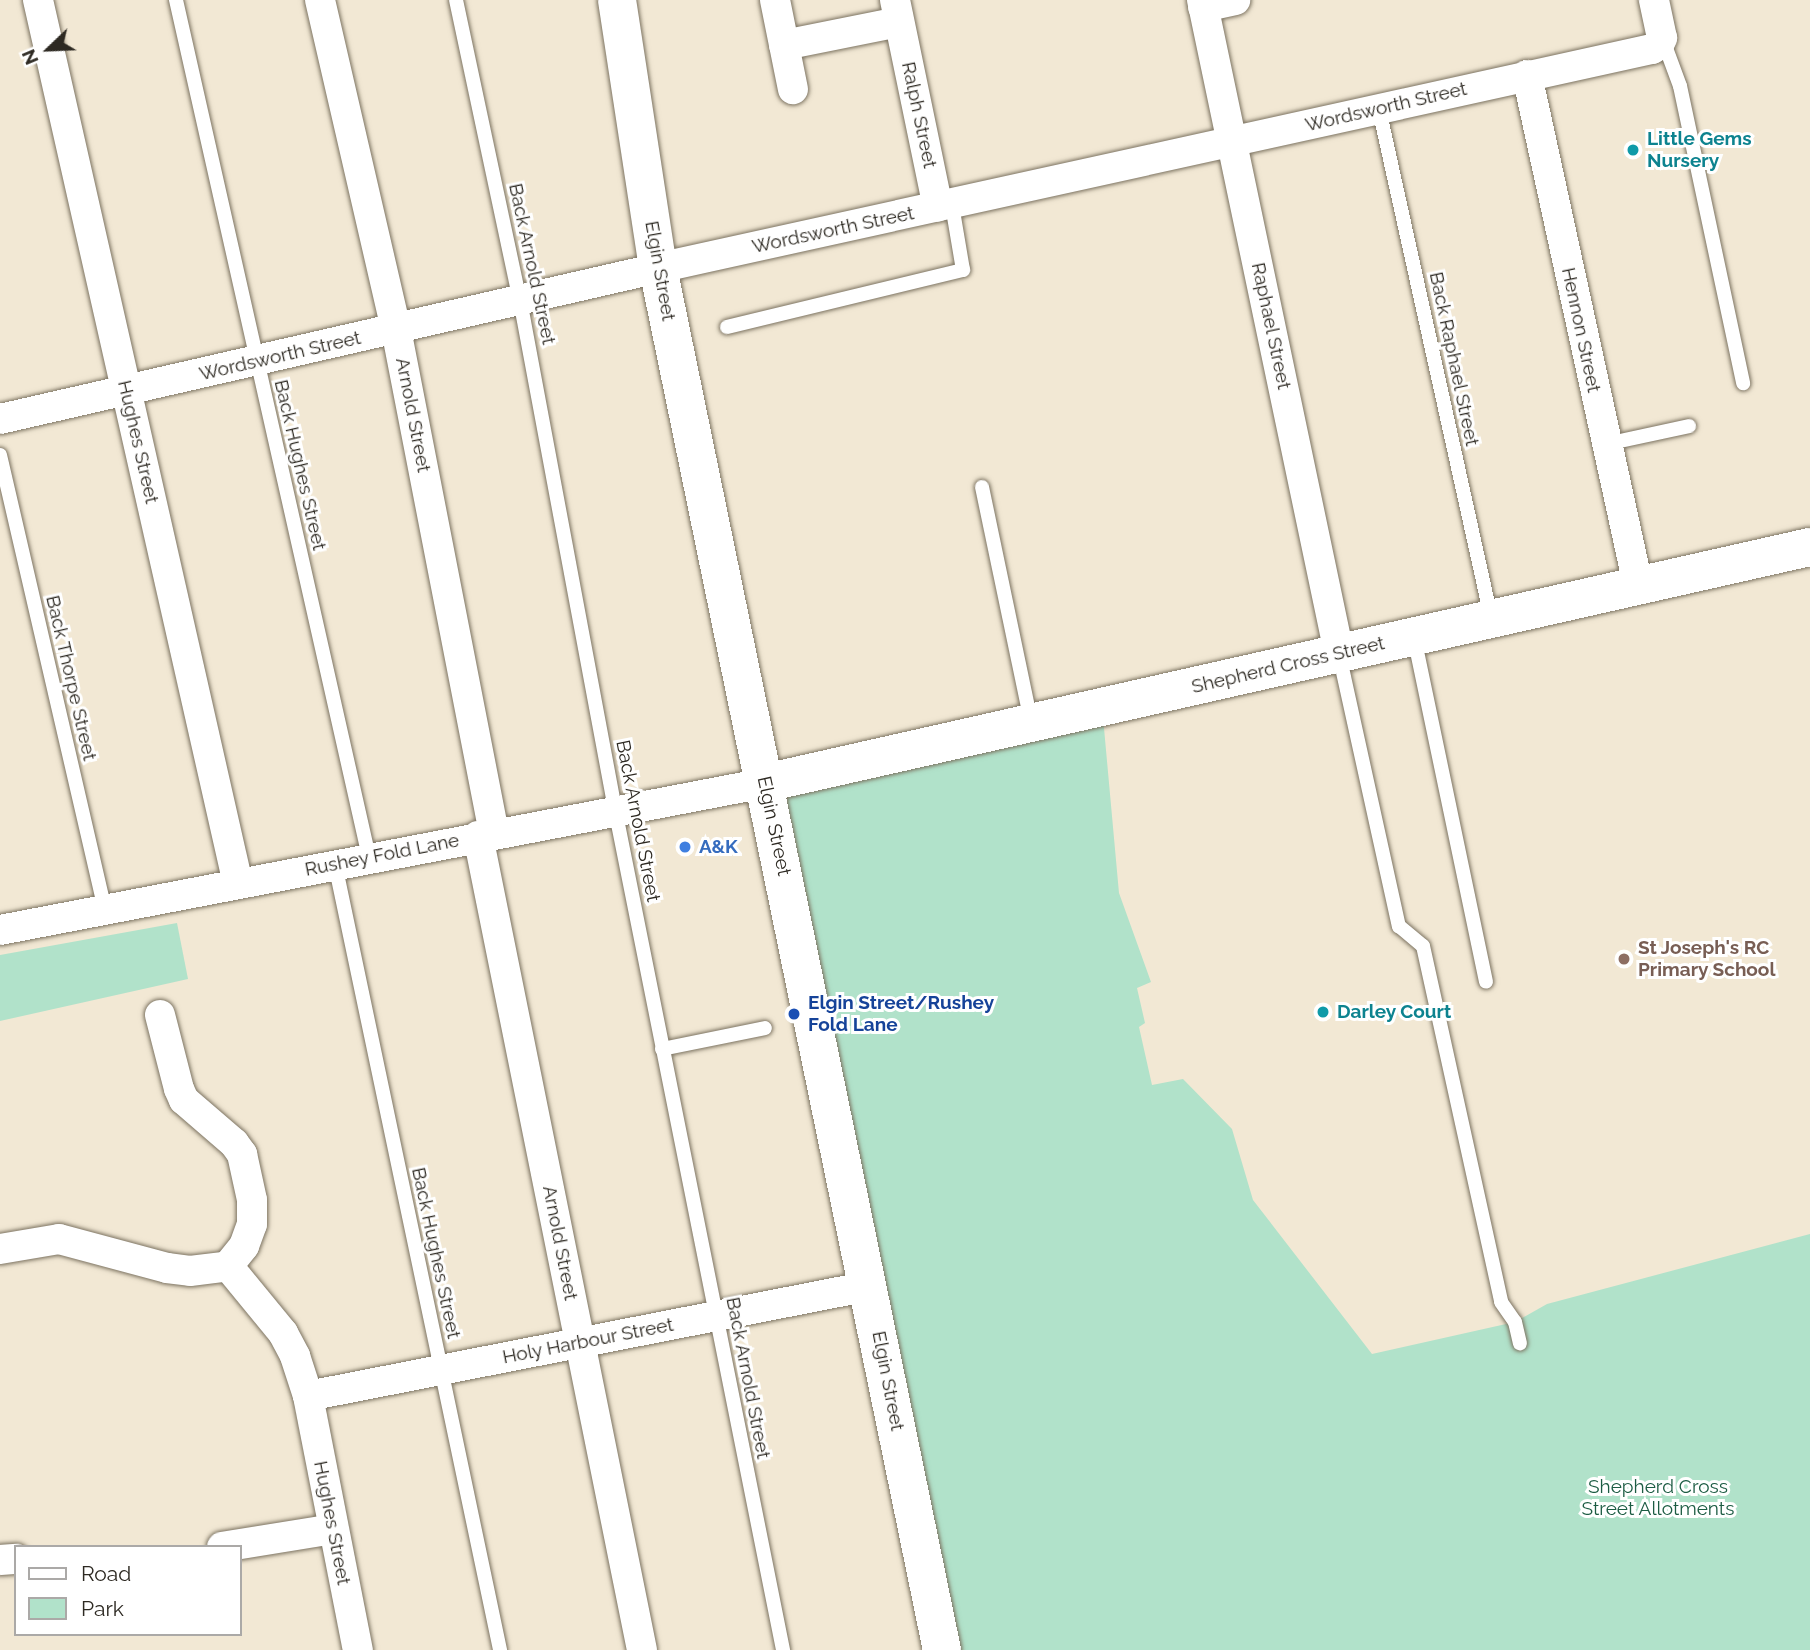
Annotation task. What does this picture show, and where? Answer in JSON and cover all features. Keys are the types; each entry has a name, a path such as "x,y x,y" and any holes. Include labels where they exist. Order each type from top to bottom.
{"street":[{"name":"Hughes Street","path":"38,0 238,884"},
{"name":"Arnold Street","path":"320,0 396,329 580,1343 642,1650"},
{"name":"Elgin Street","path":"617,0 658,268 942,1650"},
{"path":"775,0 793,89"},
{"path":"1203,4 1235,0"},
{"path":"1654,0 1662,38"},
{"name":"Raphael Street","path":"1203,4 1339,653"},
{"name":"Ralph Street","path":"784,45 897,11 945,206"},
{"name":"Wordsworth Street","path":"0,419 658,268 1652,49 1659,46 1662,38"},
{"name":"Hennon Street","path":"1527,75 1638,584"},
{"name":"Shepherd Cross Street","path":"765,783 1810,547"},
{"name":"Rushey Fold Lane","path":"0,930 615,809 765,783"},
{"path":"0,1249 60,1239 167,1268 190,1271 228,1266 244,1246 252,1224 252,1200 242,1154 234,1143 184,1100 178,1089 160,1015"},
{"name":"Hughes Street","path":"228,1266 284,1333 295,1356 307,1396 358,1650"},
{"name":"Holy Harbour Street","path":"307,1396 869,1286"},
{"path":"234,1545 333,1529"}],"lane":[{"name":"Back Hughes Street","path":"176,0 369,857"},
{"name":"Back Arnold Street","path":"456,0 520,300 615,809 783,1650"},
{"path":"1662,38 1680,86 1743,383"},
{"name":"Back Raphael Street","path":"1379,109 1491,618"},
{"path":"727,327 963,270 945,206"},
{"path":"1606,444 1689,426"},
{"name":"Back Thorpe Street","path":"0,455 105,909"},
{"path":"982,487 1032,722"},
{"path":"1414,636 1486,982"},
{"path":"1339,653 1399,926 1423,946 1501,1302 1515,1322 1520,1343"},
{"name":"Back Hughes Street","path":"335,864 500,1650"},
{"path":"662,1049 765,1028"}],"green space":[{"name":"Shepherd Cross Street Allotments","path":"1102,706 1119,893 1151,982 1137,988 1145,1023 1139,1027 1152,1085 1183,1079 1232,1129 1253,1200 1372,1354 1515,1322 1547,1304 1810,1234 1810,1650 960,1650 765,783"},
{"path":"177,923 188,979 0,1021 0,955"}],"place":[{"name":"Little Gems Nursery","path":"1633,150"},
{"name":"A&K","path":"685,847"},
{"name":"St Joseph's RC Primary School","path":"1624,959"},
{"name":"Darley Court","path":"1323,1012"},
{"name":"Elgin Street/Rushey Fold Lane","path":"794,1014"}]}
